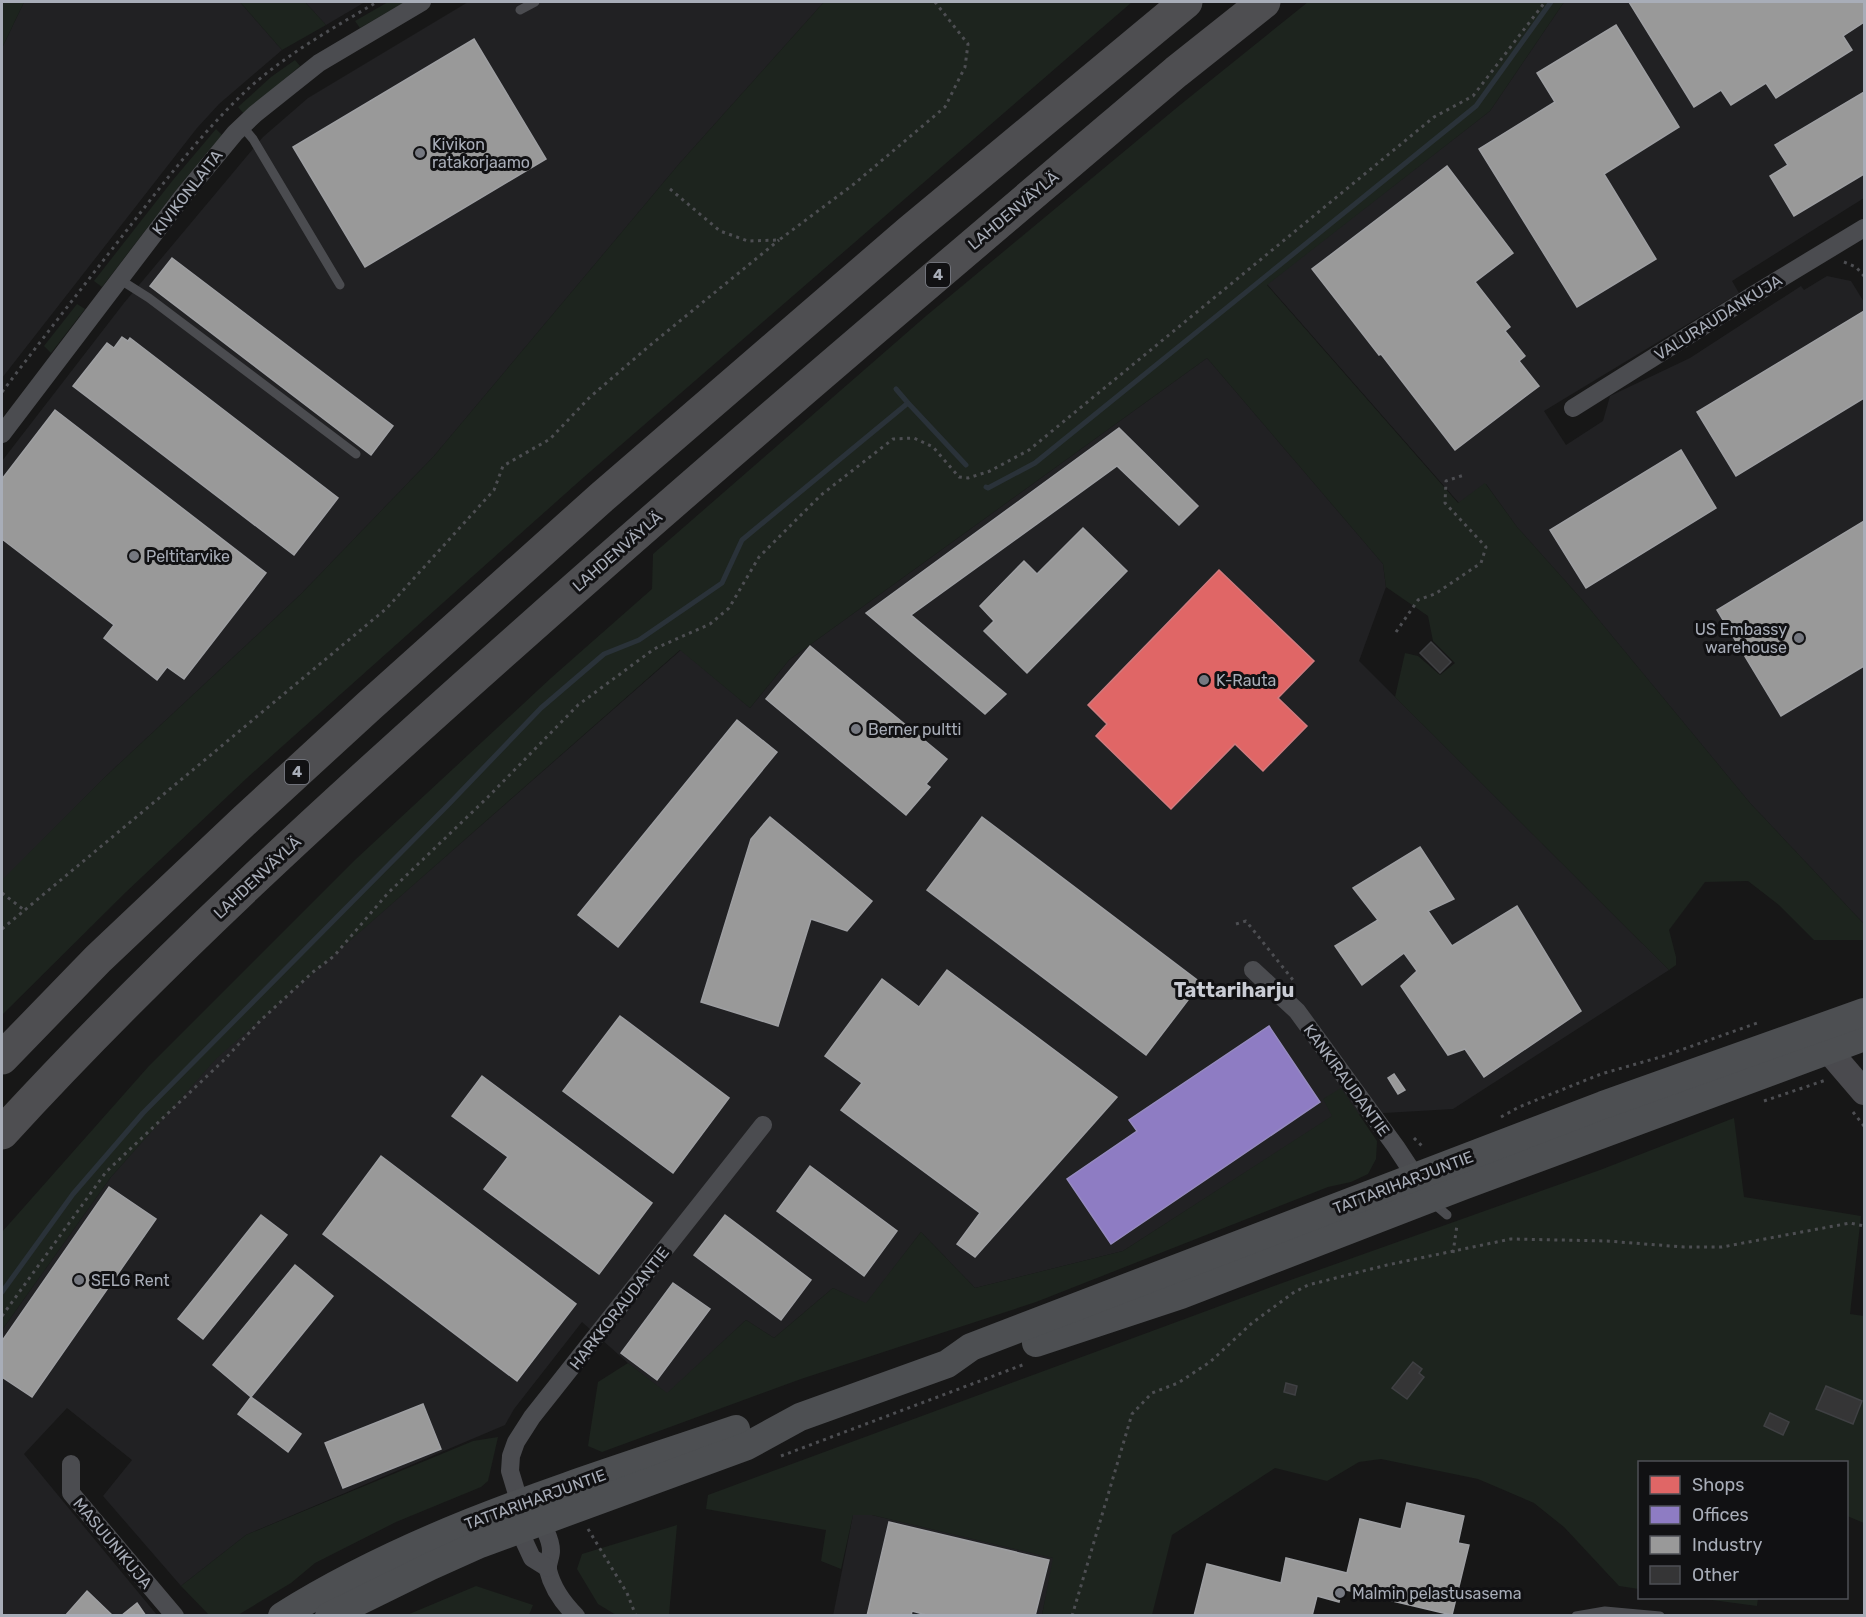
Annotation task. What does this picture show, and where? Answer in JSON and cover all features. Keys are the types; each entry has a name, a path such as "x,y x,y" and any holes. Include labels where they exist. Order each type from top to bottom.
{"highway":[{"name":"4","path":"2,1058 98,959 245,820 602,497 909,232 1186,2"},
{"name":"LAHDENVÄYLÄ","path":"2,1133 132,996 403,741 636,534 1176,72 1264,2"}],"main road":[{"name":"TATTARIHARJUNTIE","path":"1820,1041 1864,1012"},
{"name":"TATTARIHARJUNTIE","path":"329,1616 527,1518 742,1427 800,1417 947,1364 971,1347 1094,1319 1182,1295 1431,1197 1613,1101 1820,1041 1864,1037"},
{"path":"1820,1041 1864,1092"},
{"name":"TATTARIHARJUNTIE","path":"282,1616 314,1596 417,1544 527,1518"}],"street":[{"name":"KIVIKONLAITA","path":"2,434 217,152 242,126 319,63 422,2"},
{"name":"VALURAUDANKUJA","path":"1573,408 1753,295 1862,234"},
{"name":"KANKIRAUDANTIE","path":"1253,970 1297,1011 1431,1197"},
{"name":"HARKKORAUDANTIE","path":"576,1616 556,1589 548,1568 532,1558 527,1518 510,1472 511,1456 516,1442 532,1417 763,1125"},
{"name":"MASUUNIKUJA","path":"71,1464 71,1493 174,1616"}],"lane":[{"path":"520,10 535,2"},
{"path":"242,126 253,139 340,285"},
{"path":"119,279 149,298 356,454"},
{"path":"1576,1616 1605,1611 1660,1616"}],"path":[{"path":"2,929 387,608 494,490 503,466 550,439 589,398 622,369 779,240 854,184 945,107 965,67 968,44 935,2"},
{"path":"2,1316 106,1172 225,1059 261,1020 313,972 334,956 388,893 488,797 578,705 654,649 710,624 729,608 759,557 821,495 893,439 914,438 933,447 959,477 968,478 990,471 1029,450 1434,117 1473,96 1545,2"},
{"path":"669,189 720,231 748,241 779,240"},
{"path":"1396,632 1418,600 1436,594 1481,563 1486,548 1445,504 1446,481 1464,475"},
{"path":"2,893 24,910"},
{"path":"1431,1197 1457,1224 1453,1253"},
{"path":"1072,1616 1132,1414 1152,1393 1178,1383 1210,1362 1252,1323 1293,1293 1308,1286 1387,1265 1511,1239 1722,1247 1850,1223 1864,1226"},
{"path":"772,1459 1031,1362"},
{"path":"579,1531 597,1524"},
{"path":"587,1527 627,1593 636,1616"}],"shaded area":[{"path":"2,2 24,2 2,48"},
{"path":"24,2 240,2 282,50 219,104 197,128 2,378 2,48"},
{"path":"240,2 305,2 326,25 282,50"},
{"path":"305,2 365,2 326,25"},
{"path":"388,2 405,2 360,28 355,21"},
{"path":"468,2 824,2 679,164 434,456 301,594 105,777 2,881 2,461 124,303 263,137 308,98"},
{"path":"824,2 1132,2 584,477 248,777 126,892 2,1015 2,880 105,777 301,594 434,456 679,164"},
{"path":"1308,2 1564,2 1490,111 1267,285 1458,503 1485,483 1517,527 1584,602 1750,803 1864,924 1864,940 1814,940 1779,905 1748,881 1705,882 1669,930 1676,965 1669,970 1395,697 1405,653 1418,656 1440,675 1455,663 1433,641 1428,616 1386,587 1383,564 1207,358 789,660 750,708 680,650 217,1058 111,1177 2,1330 2,1232 148,1067 356,859 551,678 652,589 653,554 926,316"},
{"path":"1564,2 1864,2 1864,198 1732,281 1739,293 1544,411 1566,445 1603,421 1610,396 1690,358 1801,286 1804,290 1827,276 1851,281 1864,302 1864,924 1750,803 1584,602 1517,527 1486,484 1459,503 1267,284 1490,111"},
{"path":"295,60 300,66 244,114 238,107 271,77"},
{"path":"216,129 222,135 180,185 102,287 94,281 173,180"},
{"path":"77,304 85,309 51,353 44,346"},
{"path":"1207,358 1383,564 1386,587 1359,661 1669,970 1453,1109 1333,1116 1123,1251 975,1288 921,1232 866,1304 833,1288 774,1338 746,1320 667,1394 582,1322 514,1409 505,1425 246,1535 181,1586 103,1496 132,1460 67,1408 24,1454 157,1615 2,1616 2,1330 111,1177 217,1057 681,650 750,708 789,660"},
{"path":"1341,1088 1377,1141 1376,1159 1368,1174 1351,1182 1328,1187 1036,1302 801,1379 602,1452 588,1446 598,1382 628,1363 667,1393 746,1320 774,1338 833,1288 866,1303 921,1232 975,1288 1123,1251 1332,1116 1323,1099"},
{"path":"1734,1118 1744,1197 1861,1216 1850,1314 1864,1316 1864,1523 1848,1516 1848,1461 1638,1461 1638,1589 1619,1586 1564,1527 1534,1503 1478,1479 1381,1459 1359,1462 1327,1481 1275,1468 1172,1535 1152,1615 1042,1615 1053,1558 872,1515 853,1515 841,1569 821,1561 826,1530 706,1509 708,1495 1285,1282 1600,1170"},
{"path":"498,1437 488,1481 481,1487 396,1522 315,1563 291,1583 238,1615 209,1615 181,1586 246,1535 473,1441"},
{"path":"853,1515 872,1515 1054,1558 1042,1615 833,1616"},
{"path":"677,1525 669,1615 616,1615 598,1604 577,1569 582,1554"},
{"path":"476,1586 533,1605 529,1615 407,1615"},
{"path":"1704,1599 1758,1599 1757,1606"}],"building: Shops":[{"name":"K-Rauta","path":"1219,570 1314,661 1278,698 1307,726 1263,771 1235,744 1171,809 1096,736 1107,724 1088,705"}],"building: Offices":[{"path":"1269,1026 1320,1102 1111,1244 1067,1179 1137,1131 1129,1120"}],"building: Industry":[{"path":"1629,2 1864,2 1864,22 1843,36 1852,50 1776,98 1766,83 1731,105 1721,90 1694,107"},
{"path":"1616,25 1679,127 1604,174 1656,259 1577,307 1479,149 1555,102 1537,73"},
{"name":"Kivikon ratakorjaamo","path":"474,39 546,159 365,267 293,147"},
{"path":"1864,92 1864,174 1794,216 1770,176 1788,165 1775,145"},
{"path":"1447,166 1513,253 1475,282 1510,327 1505,331 1525,356 1519,361 1539,386 1455,450 1312,269"},
{"path":"172,258 393,426 371,455 150,286"},
{"path":"1864,311 1864,398 1736,476 1697,412"},
{"path":"122,337 128,341 130,338 338,498 294,555 73,386 107,343 114,348"},
{"name":"Peltitarvike","path":"55,410 266,573 184,679 167,667 157,680 104,638 114,625 2,539 2,479"},
{"path":"1119,428 1198,506 1179,525 1117,466 911,615 1006,694 985,714 866,613"},
{"path":"1681,450 1716,508 1586,588 1550,530"},
{"name":"US Embassy warehouse","path":"1864,521 1864,666 1781,716 1717,610"},
{"path":"1083,528 1127,571 1027,673 984,631 994,621 980,606 1024,561 1037,574"},
{"name":"Berner pultti","path":"810,646 947,759 926,784 930,787 906,815 766,699"},
{"path":"737,720 777,752 618,947 578,915"},
{"path":"770,817 872,901 847,931 811,919 778,1026 701,1002 751,839"},
{"path":"982,817 1201,983 1146,1055 927,890"},
{"path":"1420,847 1454,899 1428,911 1452,946 1517,906 1581,1011 1484,1077 1465,1049 1448,1055 1401,986 1417,971 1404,953 1362,985 1335,946 1378,920 1353,888"},
{"path":"947,970 1117,1097 975,1257 957,1244 980,1213 841,1110 862,1083 825,1056 882,979 919,1007"},
{"path":"620,1016 729,1098 673,1173 563,1091"},
{"path":"1394,1074 1405,1090 1398,1094 1388,1078"},
{"path":"482,1076 652,1203 599,1274 484,1189 508,1157 452,1116"},
{"path":"381,1156 576,1304 517,1381 323,1234"},
{"path":"810,1166 897,1231 864,1276 777,1211"},
{"name":"SELG Rent","path":"109,1187 156,1219 32,1397 2,1377 2,1341"},
{"path":"261,1215 287,1235 203,1339 178,1319"},
{"path":"725,1215 811,1280 781,1320 694,1255"},
{"path":"295,1265 333,1296 251,1397 213,1365"},
{"path":"673,1283 710,1309 657,1380 621,1353"},
{"path":"251,1397 301,1434 288,1452 238,1414"},
{"path":"423,1404 441,1449 343,1488 325,1443"},
{"path":"1407,1503 1464,1516 1458,1543 1469,1545 1452,1615 1342,1589 1339,1602 1317,1596 1312,1616 1194,1616 1207,1564 1281,1583 1286,1558 1347,1573 1360,1519 1401,1529"},
{"path":"889,1522 1049,1560 1035,1616 930,1616 912,1611 911,1616 867,1616"},
{"path":"87,1591 113,1616 65,1616"},
{"path":"137,1603 146,1616 121,1616"}],"building: Other":[{"path":"1431,642 1451,662 1440,673 1420,653"},
{"path":"1413,1362 1422,1369 1419,1373 1424,1377 1407,1399 1392,1388"},
{"path":"1286,1383 1297,1386 1295,1395 1284,1392"},
{"path":"1826,1386 1862,1401 1853,1424 1816,1409"},
{"path":"1770,1413 1789,1422 1783,1435 1764,1426"}],"waterway":[{"path":"986,487 1035,463 1476,106 1551,2"},
{"path":"896,389 908,403"},
{"path":"2,1292 73,1194 143,1113 541,708 604,654 639,640 722,583 742,540 908,403 966,465"}],"place":[{"name":"Kivikon ratakorjaamo","path":"420,153"},
{"name":"Peltitarvike","path":"134,556"},
{"name":"US Embassy warehouse","path":"1799,638"},
{"name":"K-Rauta","path":"1204,680"},
{"name":"Berner pultti","path":"856,729"},
{"name":"SELG Rent","path":"79,1280"},
{"name":"Malmin pelastusasema","path":"1340,1593"}],"district":[{"name":"Tattariharju","path":"1234,990"}]}
